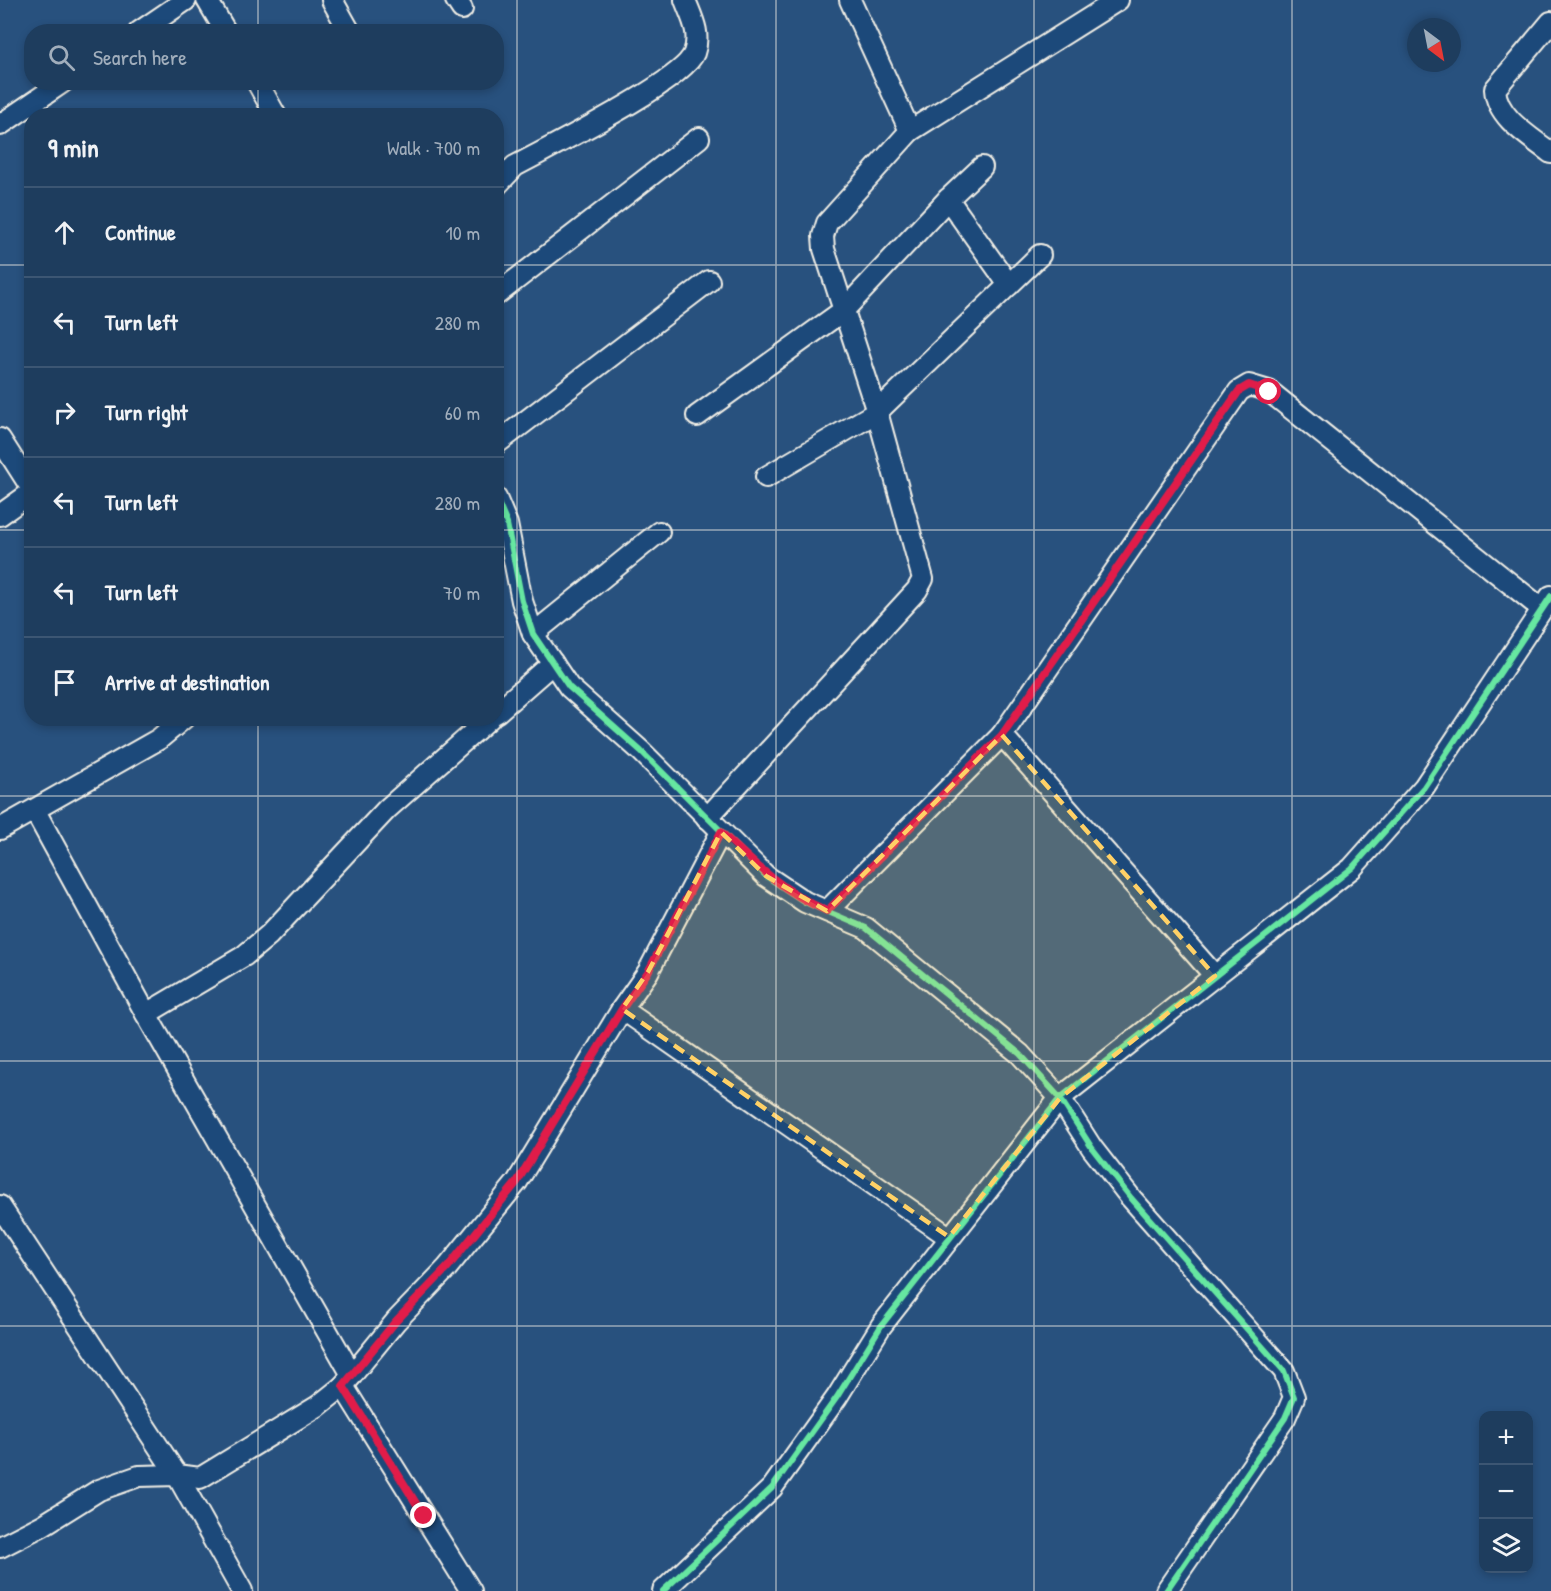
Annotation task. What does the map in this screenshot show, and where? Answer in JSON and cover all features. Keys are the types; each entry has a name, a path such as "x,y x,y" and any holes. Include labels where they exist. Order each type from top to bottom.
{"street":[{"path":"151,24 186,0"},
{"path":"207,0 221,24"},
{"path":"332,0 346,24"},
{"path":"504,178 515,166 667,81 693,55 697,30 685,0"},
{"path":"850,0 910,131"},
{"path":"707,818 909,599 923,579 877,412 824,249 823,236 827,224 910,131 1118,0"},
{"path":"1551,22 1495,88 1496,100 1510,121 1551,153"},
{"path":"25,108 51,90"},
{"path":"261,90 271,108"},
{"path":"0,125 24,109"},
{"path":"504,289 699,138"},
{"path":"697,416 844,310 948,199 982,167"},
{"path":"948,199 1009,285"},
{"path":"766,477 877,412 1040,255"},
{"path":"504,438 709,280"},
{"path":"663,1591 772,1488 837,1397 880,1326 1060,1098 1352,868 1424,787 1546,603 1269,392 1249,385 1239,391 1002,735 827,911"},
{"path":"0,439 24,477"},
{"path":"0,515 24,496"},
{"path":"504,517 522,601 533,634 569,687 641,751 766,876 805,902 866,928 1020,1054 1060,1098 1092,1148 1131,1198 1284,1371 1294,1397 1285,1418 1166,1591"},
{"path":"533,634 659,532"},
{"path":"504,706 553,663"},
{"path":"0,829 159,740 174,726"},
{"path":"146,1014 244,956 268,935 387,809 481,726"},
{"path":"1002,735 1215,976"},
{"path":"35,811 347,1380 471,1591"},
{"path":"0,1546 43,1525 99,1490 139,1476 177,1475 200,1478 318,1406 347,1380 396,1321 447,1268 517,1182 622,1009 648,972 721,832"},
{"path":"622,1009 949,1237"},
{"path":"0,1206 177,1475 242,1591"}],"highlighted area":[{"path":"1002,735 1215,976 1060,1098 949,1237 622,1009 648,972 721,832 766,876 827,911"}],"cycle path":[{"path":"504,517 522,601 533,634 569,687 641,751 766,876 805,902 866,928 1020,1054 1060,1098 1092,1148 1131,1198 1284,1371 1294,1397 1285,1418 1166,1591"},
{"path":"663,1591 772,1488 837,1397 881,1326 1060,1098 1352,868 1424,787 1551,596"}],"route":[{"path":"424,1516 343,1386 396,1321 447,1268 517,1182 622,1009 648,972 721,832 766,876 805,902 827,911 1002,735 1239,391 1249,385 1269,392"}]}
